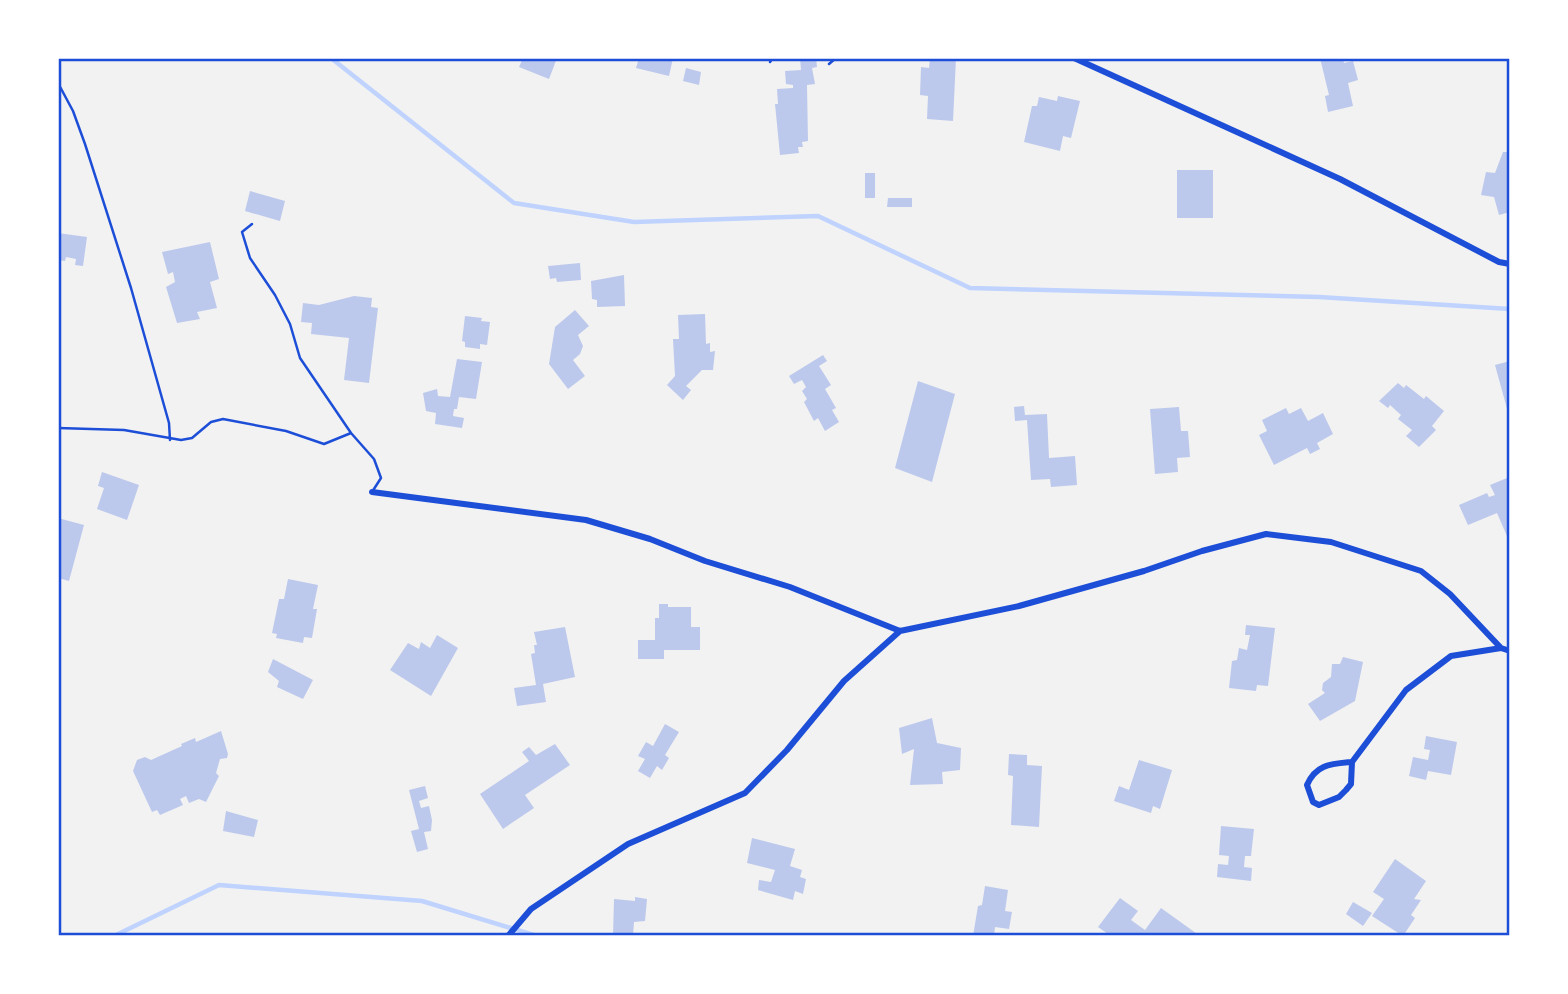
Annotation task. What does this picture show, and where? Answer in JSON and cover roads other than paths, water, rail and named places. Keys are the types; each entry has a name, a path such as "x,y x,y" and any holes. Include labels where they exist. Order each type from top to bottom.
{"street":[{"path":"1074,58 1340,179 1499,261 1510,264"},
{"path":"372,492 586,520 790,587 900,631"},
{"path":"508,936 531,909 628,844 744,793 787,750 844,681 900,631 1019,606 1266,534 1331,542 1420,570 1450,594 1501,648 1510,652"},
{"path":"1352,762 1326,765 1316,770 1307,785 1313,802 1319,805 1328,803 1351,784 1352,762 1406,690 1451,656 1501,648"}],"lane":[{"path":"770,62 773,58"},
{"path":"829,64 836,58"},
{"path":"58,83 73,111 85,144 131,288 169,423 170,440"},
{"path":"252,224 242,232 250,258 275,295 290,324 300,358 351,433 374,459 381,478 372,492"},
{"path":"58,428 124,430 170,440 192,438 211,422 223,419 286,432 324,444 351,433"}],"waterway":[{"path":"331,58 514,203 634,222 818,216 970,288 1319,297 1510,309"},
{"path":"114,936 219,885 422,901 537,936"}]}
